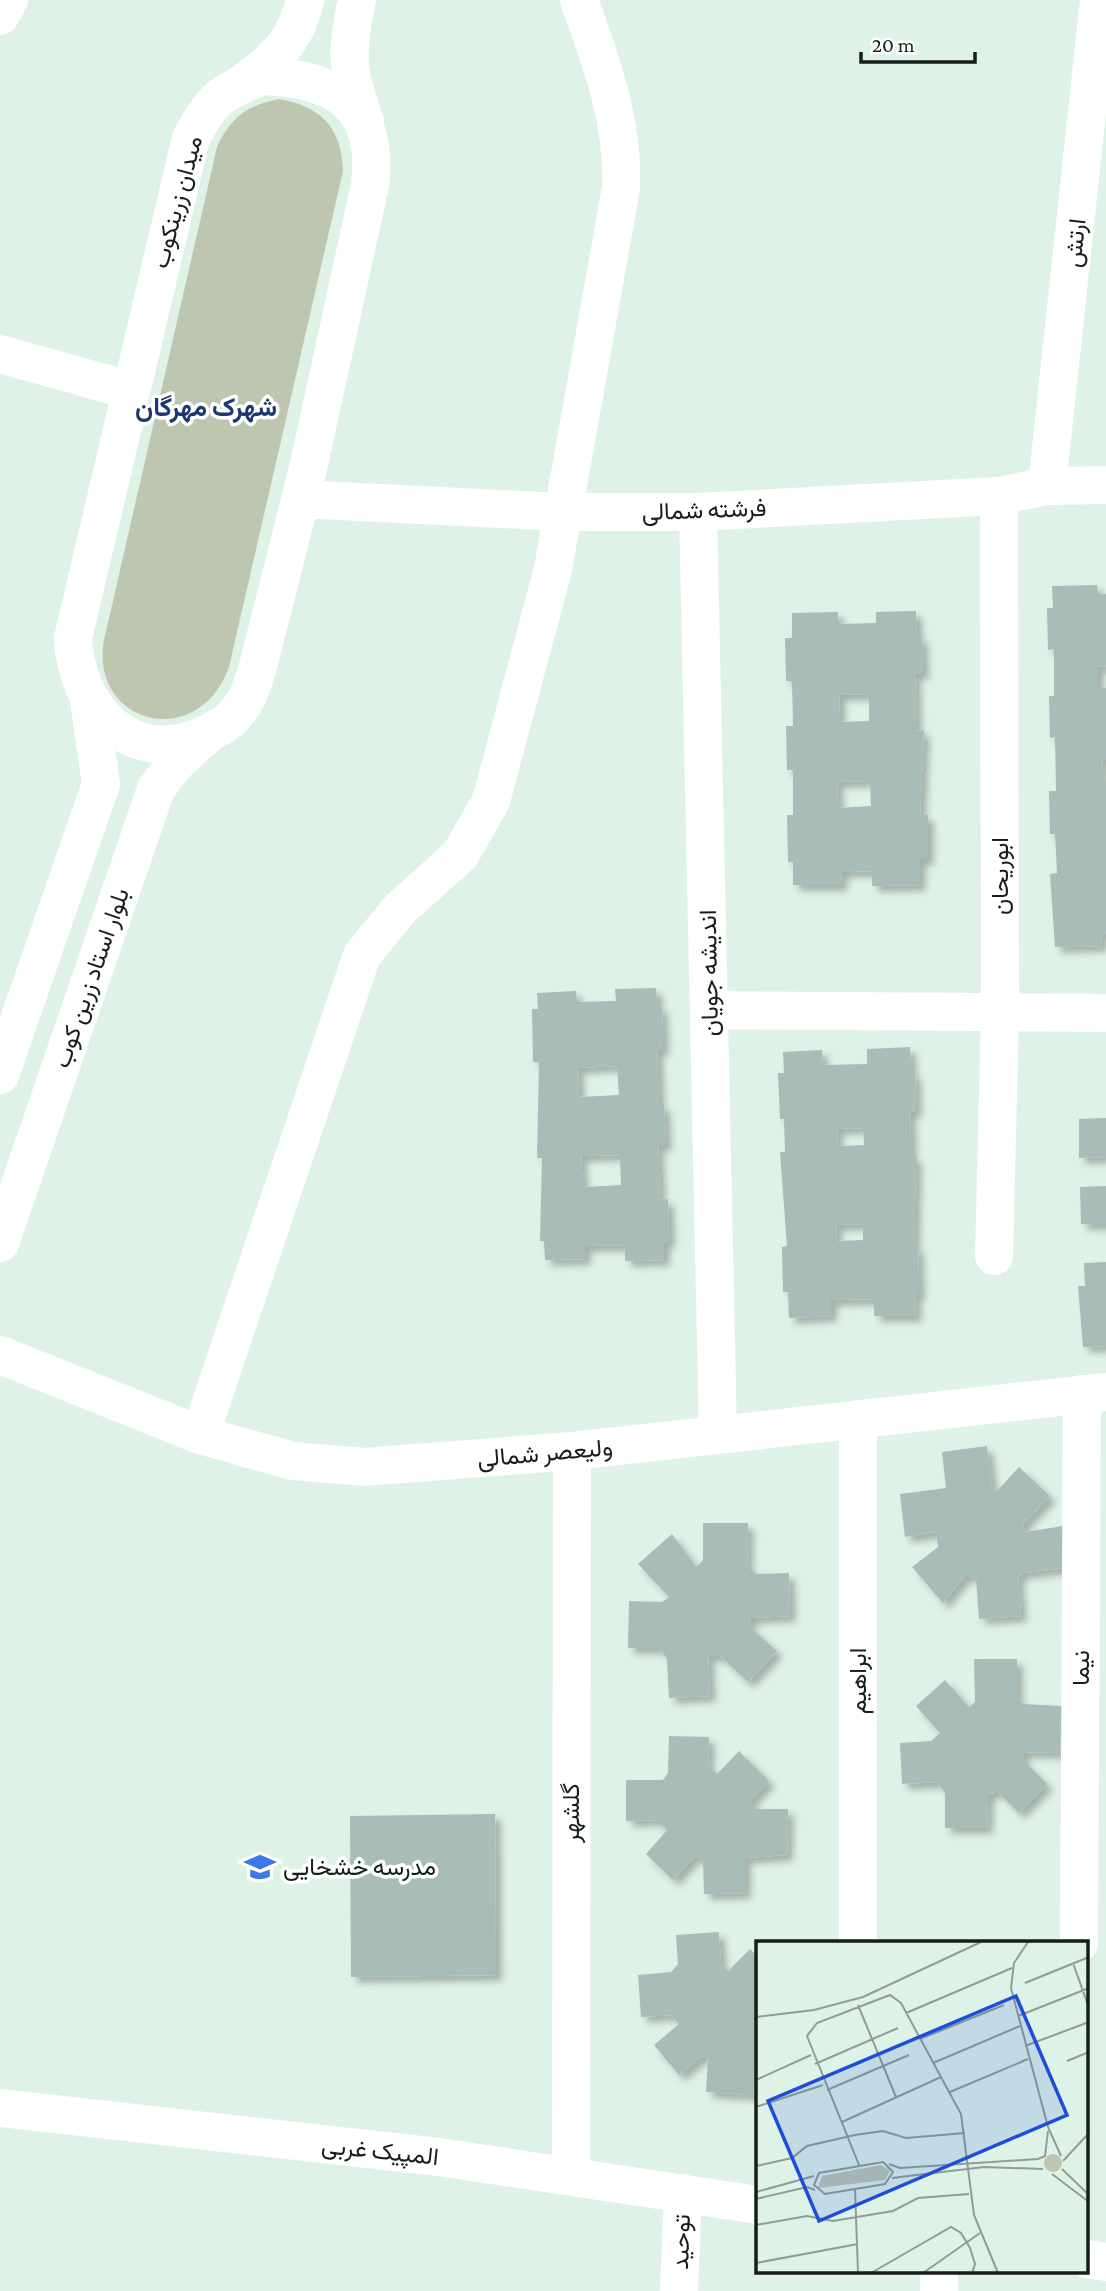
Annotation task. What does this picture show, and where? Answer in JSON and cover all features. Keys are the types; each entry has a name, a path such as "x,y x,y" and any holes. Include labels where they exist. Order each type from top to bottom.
{"street":[{"path":"0,16 9,0"},
{"path":"240,85 278,57 294,35 304,0"},
{"path":"357,0 347,48 350,76 367,127"},
{"path":"200,1435 362,956 400,909 460,855 491,801 553,569 621,188 623,152 611,90 579,0"},
{"name":"ارتش","path":"1047,486 1099,0"},
{"name":"میدان زرینکوب","path":"263,76 298,77 325,86 352,105 367,127 373,158 370,185 300,499 256,674 246,700 229,721 210,732 185,742 160,744 134,738 100,716 89,701 76,665 72,638 191,138 204,114 229,88 263,76"},
{"path":"0,354 129,390"},
{"name":"فرشته شمالی","path":"300,499 562,512 698,512 999,496 1047,486 1106,485"},
{"name":"ابوریحان","path":"994,1256 1000,1012 999,496"},
{"name":"اندیشه جویان","path":"698,512 718,1434"},
{"path":"0,1075 100,784 89,701"},
{"name":"بلوار استاد زرین کوب","path":"0,1242 156,789 174,765 210,732"},
{"path":"710,1010 1106,1013"},
{"name":"ولیعصر شمالی","path":"0,1354 200,1435 293,1461 363,1467 572,1451 1094,1393"},
{"name":"نیما","path":"1079,1941 1094,1393"},
{"name":"ابراهیم","path":"858,1419 858,1941"},
{"name":"گلشهر","path":"571,2175 572,1451"},
{"name":"المپیک غربی","path":"0,2108 571,2175 756,2205"},
{"name":"توحید","path":"679,2291 683,2193"},
{"path":"1088,2259 1106,2262"}],"green space":[{"path":"279,99 307,107 326,122 338,142 343,171 229,667 214,694 194,711 172,718 149,717 129,708 113,692 104,669 104,640 217,147 228,128 241,114 258,105"}],"building":[{"path":"1097,585 1098,594 1106,594 1106,666 1098,667 1098,688 1106,688 1106,760 1102,760 1103,782 1106,782 1106,935 1101,935 1102,946 1055,947 1050,874 1057,873 1055,834 1050,834 1049,791 1056,791 1055,737 1050,738 1049,696 1054,696 1054,649 1048,650 1047,608 1053,608 1052,586"},
{"path":"916,611 917,637 922,637 923,674 915,674 916,731 924,730 920,815 928,815 928,859 920,859 920,885 872,886 872,871 841,872 842,885 793,885 793,862 788,862 787,815 793,815 793,770 787,770 786,726 793,726 792,681 786,681 785,638 792,638 792,613 838,612 838,624 876,623 876,612","holes":["869,694 869,721 840,722 839,695","870,781 871,806 838,808 837,782"]},
{"path":"656,988 657,1008 662,1007 663,1050 657,1050 659,1105 664,1105 666,1145 658,1145 660,1200 668,1199 669,1241 664,1243 664,1260 625,1261 625,1245 585,1246 585,1259 545,1260 544,1241 540,1241 542,1158 537,1158 539,1062 533,1062 532,1009 538,1009 537,993 576,991 577,1002 616,1001 615,989","holes":["617,1066 619,1095 579,1097 578,1068","620,1155 621,1185 583,1187 581,1156"]},
{"path":"910,1047 911,1073 915,1073 916,1111 910,1112 911,1157 916,1156 914,1247 918,1248 919,1295 915,1295 916,1316 874,1316 874,1299 831,1300 831,1316 789,1318 788,1292 783,1292 782,1247 787,1246 780,1152 785,1152 778,1073 784,1073 783,1052 822,1050 823,1065 867,1064 867,1049","holes":["863,1128 864,1145 838,1146 837,1129","863,1224 863,1240 837,1241 836,1225"]},
{"path":"1106,1118 1106,1157 1079,1158 1079,1119"},
{"path":"1106,1186 1106,1224 1081,1224 1080,1187"},
{"path":"1106,1262 1106,1346 1083,1347 1078,1286 1085,1286 1084,1263"},
{"path":"987,1446 992,1486 997,1491 1019,1467 1050,1496 1023,1524 1025,1532 1063,1526 1065,1568 1023,1573 1018,1577 1021,1616 979,1619 976,1578 966,1575 943,1603 912,1567 938,1547 936,1532 905,1537 900,1494 946,1488 942,1452"},
{"path":"703,1523 748,1523 747,1565 756,1574 789,1573 790,1616 751,1618 749,1626 777,1651 748,1682 720,1656 708,1656 710,1696 669,1698 667,1659 660,1648 628,1648 629,1601 662,1602 669,1597 638,1564 672,1534 696,1567 703,1560"},
{"path":"974,1659 1017,1659 1017,1697 1023,1704 1062,1706 1060,1753 1024,1752 1022,1759 1047,1784 1019,1813 997,1791 988,1795 987,1828 945,1828 945,1793 937,1782 902,1784 900,1743 931,1741 940,1733 916,1706 945,1680 969,1707 975,1702"},
{"path":"669,1736 709,1737 708,1765 717,1774 739,1751 769,1781 749,1802 757,1809 788,1809 787,1855 745,1858 745,1893 704,1894 703,1860 695,1856 673,1880 646,1854 667,1830 657,1820 626,1821 626,1780 663,1780 668,1773"},
{"path":"495,1814 496,1975 351,1977 350,1816"},
{"path":"719,1932 721,1963 728,1971 750,1949 756,1955 756,2061 753,2095 706,2092 708,2057 702,2056 679,2075 654,2045 679,2024 671,2015 641,2017 638,1975 671,1972 678,1964 676,1935"}],"place":[{"name":"مدرسه خشخایی","path":"260,1867"}],"district":[{"name":"شهرک مهرگان","path":"206,407"}]}
